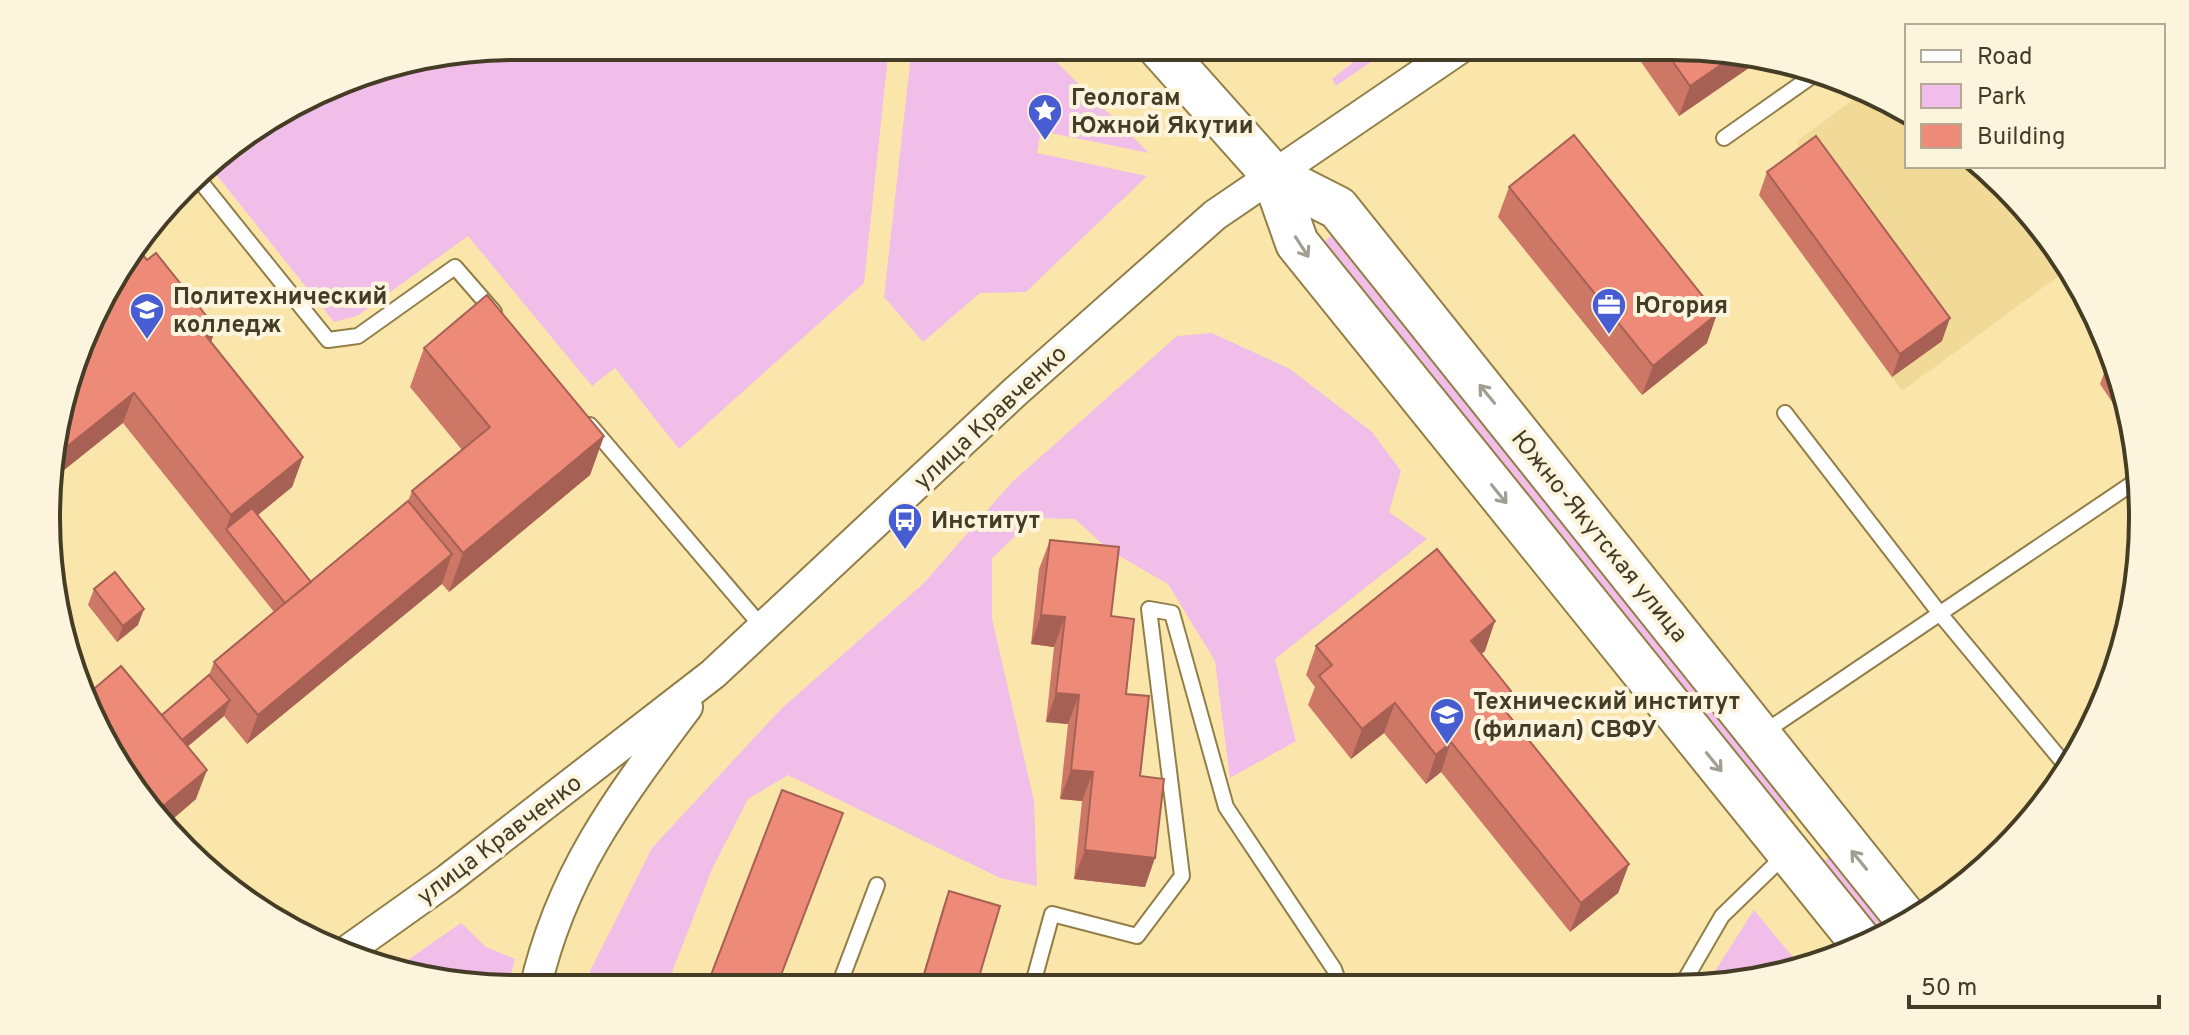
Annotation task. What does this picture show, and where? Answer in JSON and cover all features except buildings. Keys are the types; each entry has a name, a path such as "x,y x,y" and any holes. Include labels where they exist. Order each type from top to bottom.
{"street":[{"name":"Южно-Якутская улица","path":"1170,60 1273,175 1338,208 1902,913"},
{"name":"улица Кравченко","path":"355,945 447,880 713,674 1050,361 1215,215 1442,60"},
{"name":"Южно-Якутская улица","path":"1273,175 1297,243 1856,936"},
{"path":"538,975 544,948 584,856 613,805 713,674"}],"lane":[{"path":"1724,138 1806,80"},
{"path":"204,185 328,340 358,336 455,267 507,327"},
{"path":"579,412 763,628"},
{"path":"1785,413 1941,615 2060,759"},
{"path":"1759,736 2128,487"},
{"path":"1035,975 1052,914 1137,936 1182,876 1149,609 1172,613 1226,807 1336,975"},
{"path":"1688,974 1722,916 1787,852"},
{"path":"843,975 877,885"}],"shaded area":[{"path":"1855,98 1874,107 1905,124 1905,168 1966,168 2015,216 2060,275 1902,391 1759,195 1807,159 1796,142"}],"green space":[{"path":"888,60 864,283 679,449 615,368 592,386 468,236 357,316 334,322 216,174 263,137 315,107 370,84 399,76 488,61"},
{"path":"910,60 1054,60 1149,153 1041,131 1037,153 1147,176 1026,292 980,293 923,342 884,297"},
{"path":"1356,60 1374,60 1336,86 1332,79"},
{"path":"1332,235 1793,807 1780,817 1320,245"},
{"path":"1212,333 1290,369 1372,432 1401,471 1389,512 1427,539 1275,659 1296,741 1230,778 1215,661 1168,584 1109,550 1075,519 1034,518 992,558 992,619 1034,801 1037,886 1000,878 788,775 748,799 712,869 671,975 588,975 652,848 781,709 924,583 1012,482 1177,336"},
{"path":"1830,856 1884,923 1870,930 1818,866"},
{"path":"1754,910 1794,958 1761,966 1714,973"},
{"path":"461,923 486,947 515,959 511,975 458,971 406,961"}],"place":[{"name":"Геологам Южной Якутии","path":"1045,142"},
{"name":"Югория","path":"1609,336"},
{"name":"Политехнический колледж","path":"147,341"},
{"name":"Институт","path":"905,551"},
{"name":"Технический институт (филиал) СВФУ","path":"1447,746"}]}
